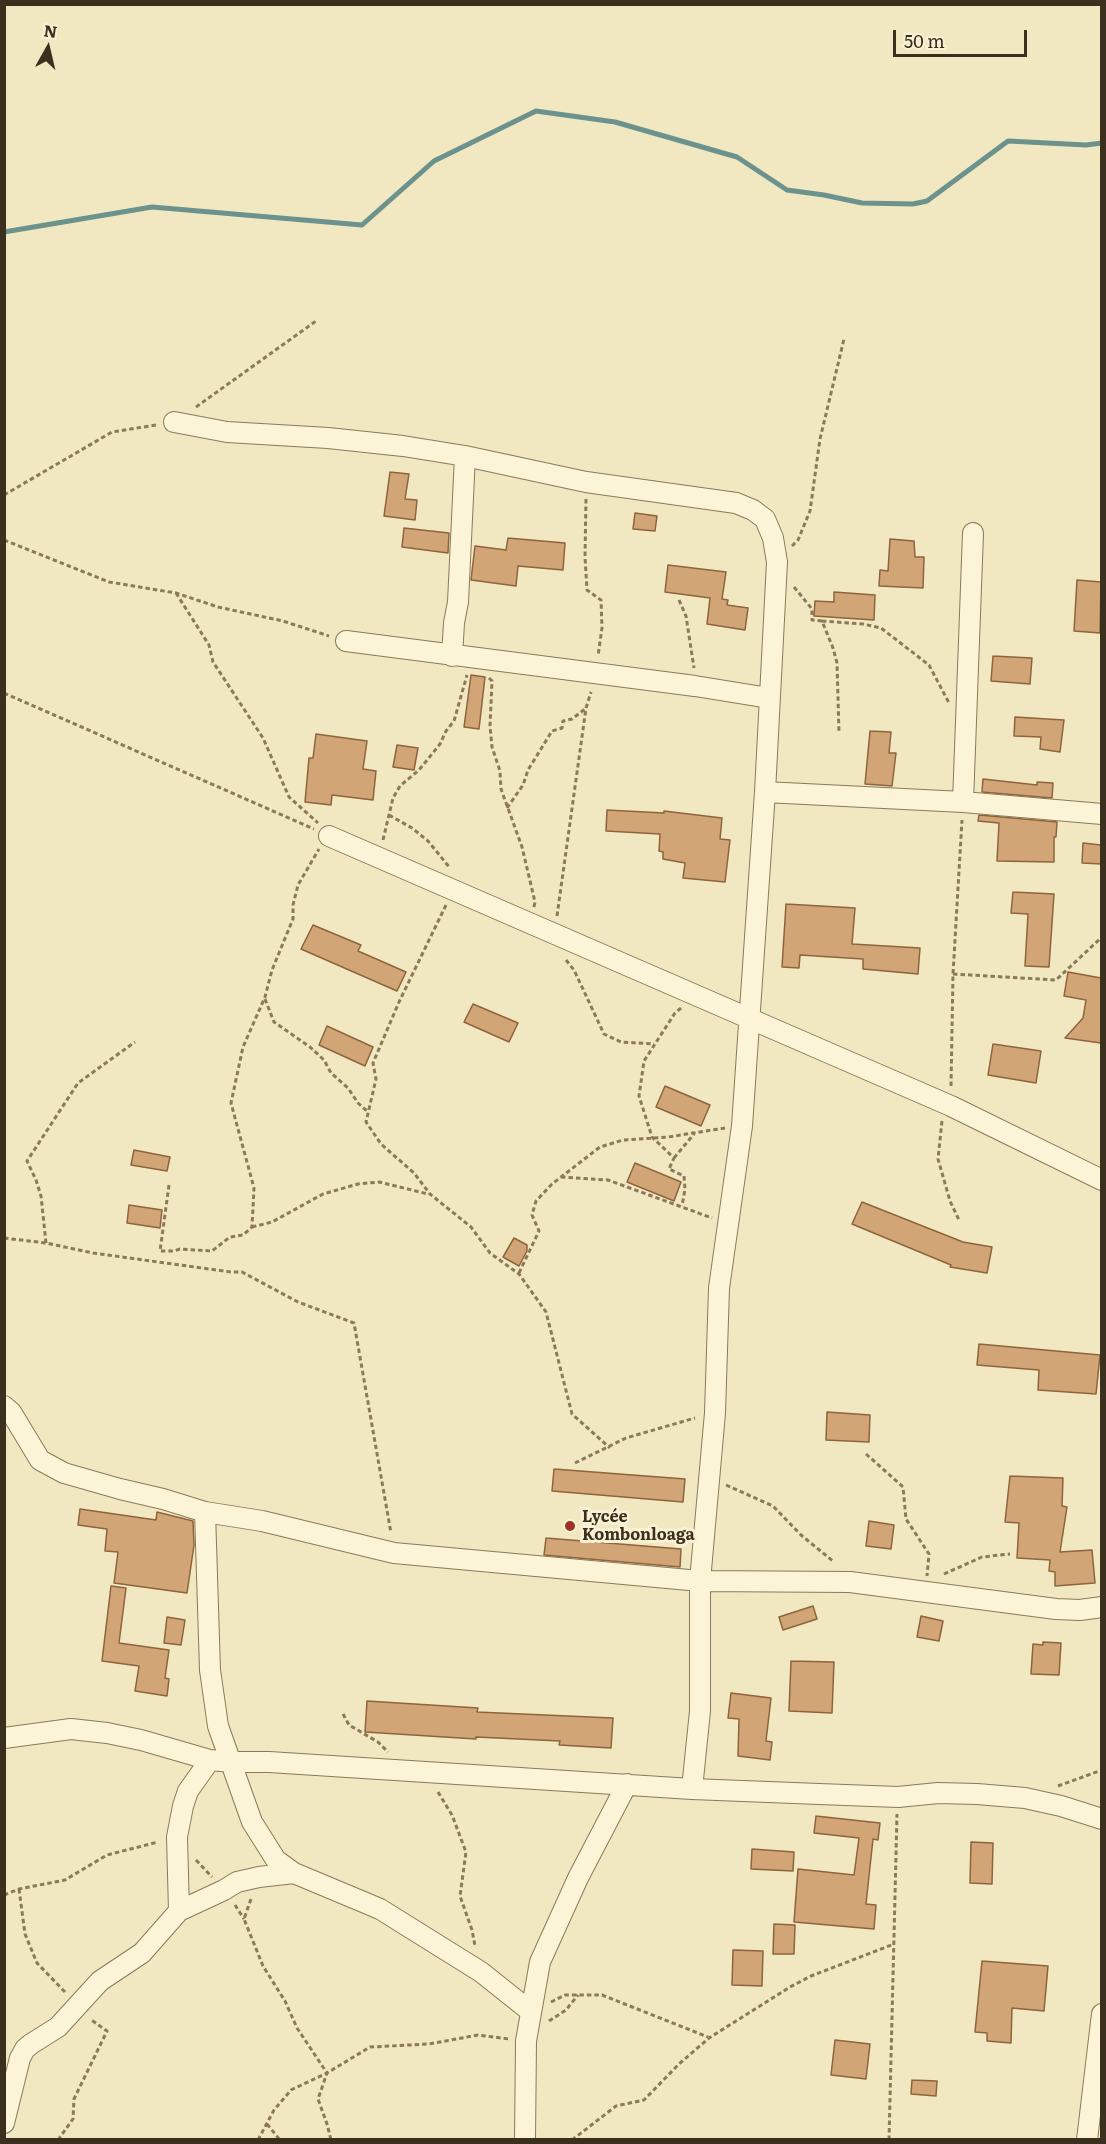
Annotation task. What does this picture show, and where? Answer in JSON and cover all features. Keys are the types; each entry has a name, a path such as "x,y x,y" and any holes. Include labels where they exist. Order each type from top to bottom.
{"street":[{"path":"174,422 227,432 328,438 403,446 465,456 586,482 736,503 753,510 765,519 773,538 777,562 751,1019 742,1126 719,1288 715,1413 700,1581 700,1711 692,1789"},
{"path":"452,656 458,602 465,456"},
{"path":"963,802 974,533"},
{"path":"346,642 695,686 769,698"},
{"path":"765,792 963,802 1101,814"},
{"path":"329,836 951,1106 1101,1180"},
{"path":"4,1406 11,1412 40,1460 64,1473 205,1512 262,1521 394,1553 700,1581 850,1582 1056,1609 1101,1608"},
{"path":"205,1512 210,1670 218,1726 252,1822 276,1860 294,1873 380,1908 480,1972 530,2012"},
{"path":"4,1738 71,1729 141,1740 210,1760 232,1762 409,1770 692,1789 898,1797 938,1792 1025,1798 1060,1806 1101,1820"},
{"path":"179,1911 177,1837 186,1797 210,1760"},
{"path":"525,2139 526,2042 540,1962 627,1784"},
{"path":"4,2123 20,2058 25,2049 58,2027 100,1981 142,1953 179,1911 237,1882 294,1873"},
{"path":"1087,2139 1101,2014"}],"path":[{"path":"844,339 820,440 810,511 798,540 777,562 812,609 812,620 863,624 881,628 929,665 947,702 968,712"},
{"path":"549,932 586,708 596,675 602,627 601,600 587,590 586,482"},
{"path":"4,540 109,582 176,593 218,608 283,621 346,642"},
{"path":"176,593 209,645 213,662 263,738 290,797 312,816 329,836"},
{"path":"679,600 686,616 695,686"},
{"path":"822,621 837,663 839,733"},
{"path":"378,857 393,798 400,786 419,770 454,721 467,672"},
{"path":"485,675 492,681 490,726 492,747 500,771 501,789 522,847 535,902 534,912 574,970 604,1034 621,1042 654,1044"},
{"path":"4,693 329,836"},
{"path":"507,808 524,785 528,770 552,731 562,728 563,721 572,718 586,708"},
{"path":"959,1220 950,1201 938,1159 942,1122 951,1106 952,974 963,802"},
{"path":"389,815 412,828 428,841 457,876 458,882 399,1002 373,1063 376,1079 366,1122 381,1144 414,1173 430,1194 471,1227 490,1253 519,1274 546,1312 572,1414 610,1448"},
{"path":"252,1227 254,1188 231,1102 243,1047 293,919 293,905 298,885 322,843 329,836"},
{"path":"952,974 1056,980 1101,937"},
{"path":"674,1158 652,1137 639,1096 644,1061 675,1013 697,996"},
{"path":"264,998 274,1022 310,1047 324,1060 331,1073 348,1088 358,1103 368,1112"},
{"path":"46,1243 41,1196 27,1161 78,1083 135,1042"},
{"path":"519,1274 539,1231 532,1215 536,1201 560,1177 600,1147 623,1140 742,1126"},
{"path":"682,1206 685,1189 684,1176 669,1169 674,1158 695,1133"},
{"path":"560,1177 608,1180 682,1206 703,1216 729,1221"},
{"path":"170,1185 160,1251 174,1251 180,1248 212,1251 230,1237 243,1235 252,1227 272,1222 323,1194 358,1185 379,1182 430,1194"},
{"path":"4,1238 46,1243 93,1253 242,1272 298,1302 354,1323 394,1553"},
{"path":"575,1463 610,1448 626,1438 715,1413"},
{"path":"866,1454 903,1487 906,1519 929,1554 927,1579 982,1557 1010,1554"},
{"path":"710,1469 720,1481 773,1506 801,1535 839,1567 850,1582"},
{"path":"342,1714 349,1725 378,1742 409,1770"},
{"path":"1025,1798 1101,1770"},
{"path":"437,1791 452,1815 466,1852 460,1896 472,1930 480,1972"},
{"path":"889,2139 898,1797"},
{"path":"4,1895 20,1889 64,1880 107,1855 177,1837"},
{"path":"260,1877 244,1919 263,1966 285,2001 297,2028 327,2073"},
{"path":"572,2139 616,2106 644,2100 679,2064 709,2038 811,1976 894,1944"},
{"path":"530,2012 565,1995 602,1995 709,2038"},
{"path":"548,2022 566,2010 578,1995"},
{"path":"258,2139 274,2110 291,2090 327,2073 370,2047 429,2044 478,2035 526,2042"},
{"path":"327,2073 318,2099 331,2139"},
{"path":"267,2124 280,2139"}],"building":[{"path":"390,472 409,474 405,499 417,500 415,520 384,516"},
{"path":"635,513 657,516 655,531 633,529"},
{"path":"404,528 449,533 448,553 402,547"},
{"path":"508,538 565,543 563,570 518,566 516,586 471,580 475,546 506,550"},
{"path":"890,539 914,541 915,557 924,557 923,588 879,586 880,570 888,571"},
{"path":"668,565 726,572 722,599 728,600 727,605 748,608 745,630 707,624 710,598 665,592"},
{"path":"1077,580 1101,582 1100,633 1074,631"},
{"path":"834,592 875,595 874,620 814,616 815,601 834,602"},
{"path":"993,656 1032,658 1030,684 991,681"},
{"path":"471,675 485,677 479,729 464,727"},
{"path":"1015,717 1064,720 1060,752 1040,749 1041,737 1014,736"},
{"path":"870,731 891,732 889,753 896,753 892,786 865,784"},
{"path":"316,734 367,741 363,769 376,771 373,800 332,795 331,805 305,802 309,758 313,758"},
{"path":"397,745 418,748 414,770 393,767"},
{"path":"983,779 1037,785 1037,782 1053,783 1052,798 982,792"},
{"path":"607,810 664,813 664,811 722,818 720,839 730,840 725,882 683,878 685,863 663,859 663,852 659,851 660,834 606,831"},
{"path":"979,815 1057,822 1056,837 1054,837 1054,862 997,861 999,823 978,821"},
{"path":"1083,843 1101,845 1101,864 1082,863"},
{"path":"1013,892 1054,894 1049,967 1025,966 1028,914 1011,913"},
{"path":"786,904 855,908 852,944 920,948 918,974 863,969 863,959 800,955 799,968 782,967"},
{"path":"313,925 361,945 358,951 406,972 397,991 301,949"},
{"path":"1068,972 1101,978 1101,1043 1065,1038 1083,1018 1086,1000 1064,996"},
{"path":"473,1004 518,1023 509,1042 464,1022"},
{"path":"327,1026 373,1047 365,1066 319,1045"},
{"path":"993,1044 1041,1051 1036,1083 988,1075"},
{"path":"665,1086 710,1105 701,1126 656,1107"},
{"path":"134,1150 170,1157 167,1171 131,1165"},
{"path":"635,1163 681,1182 674,1201 627,1182"},
{"path":"862,1202 963,1242 992,1247 987,1273 950,1267 951,1265 852,1224"},
{"path":"129,1205 162,1210 160,1228 127,1223"},
{"path":"514,1238 527,1245 527,1251 519,1266 503,1257"},
{"path":"979,1344 1100,1355 1096,1394 1038,1390 1039,1370 977,1365"},
{"path":"827,1412 870,1415 869,1442 826,1440"},
{"path":"554,1469 685,1479 683,1502 552,1491"},
{"path":"1010,1476 1063,1478 1062,1506 1067,1507 1060,1552 1092,1550 1095,1583 1055,1586 1055,1572 1049,1571 1050,1560 1017,1558 1019,1523 1005,1522"},
{"path":"80,1509 156,1520 157,1512 193,1521 194,1545 187,1593 114,1583 118,1552 105,1551 107,1529 78,1525"},
{"path":"869,1521 894,1525 891,1549 866,1546"},
{"path":"546,1538 681,1549 680,1567 544,1555"},
{"path":"111,1586 126,1588 119,1643 169,1650 165,1678 169,1679 167,1696 135,1691 139,1666 102,1661"},
{"path":"813,1606 817,1619 783,1630 779,1617"},
{"path":"921,1616 943,1621 939,1641 917,1637"},
{"path":"167,1617 185,1620 181,1645 164,1643"},
{"path":"1043,1642 1061,1643 1059,1675 1031,1674 1033,1644 1043,1645"},
{"path":"791,1661 834,1662 832,1713 789,1711"},
{"path":"731,1693 771,1698 766,1741 772,1742 770,1760 738,1756 739,1719 728,1718"},
{"path":"367,1701 478,1708 477,1712 613,1718 611,1748 559,1745 560,1741 476,1737 476,1739 365,1732"},
{"path":"816,1816 880,1823 878,1840 873,1839 866,1904 876,1905 874,1929 794,1922 798,1869 854,1875 859,1838 814,1833"},
{"path":"971,1842 993,1843 992,1884 970,1883"},
{"path":"752,1849 794,1852 793,1871 751,1869"},
{"path":"774,1924 795,1925 794,1954 773,1954"},
{"path":"733,1950 763,1951 762,1986 732,1985"},
{"path":"982,1961 1048,1966 1044,2011 1012,2008 1011,2043 987,2041 987,2033 975,2032"},
{"path":"835,2040 870,2044 866,2079 831,2075"},
{"path":"912,2080 937,2081 936,2096 911,2094"}],"waterway":[{"path":"4,232 152,207 362,225 434,161 536,111 615,122 737,157 787,190 862,203 913,204 927,201 1008,141 1086,145 1102,143"}],"place":[{"name":"Lycée Kombonloaga","path":"570,1526"}]}
